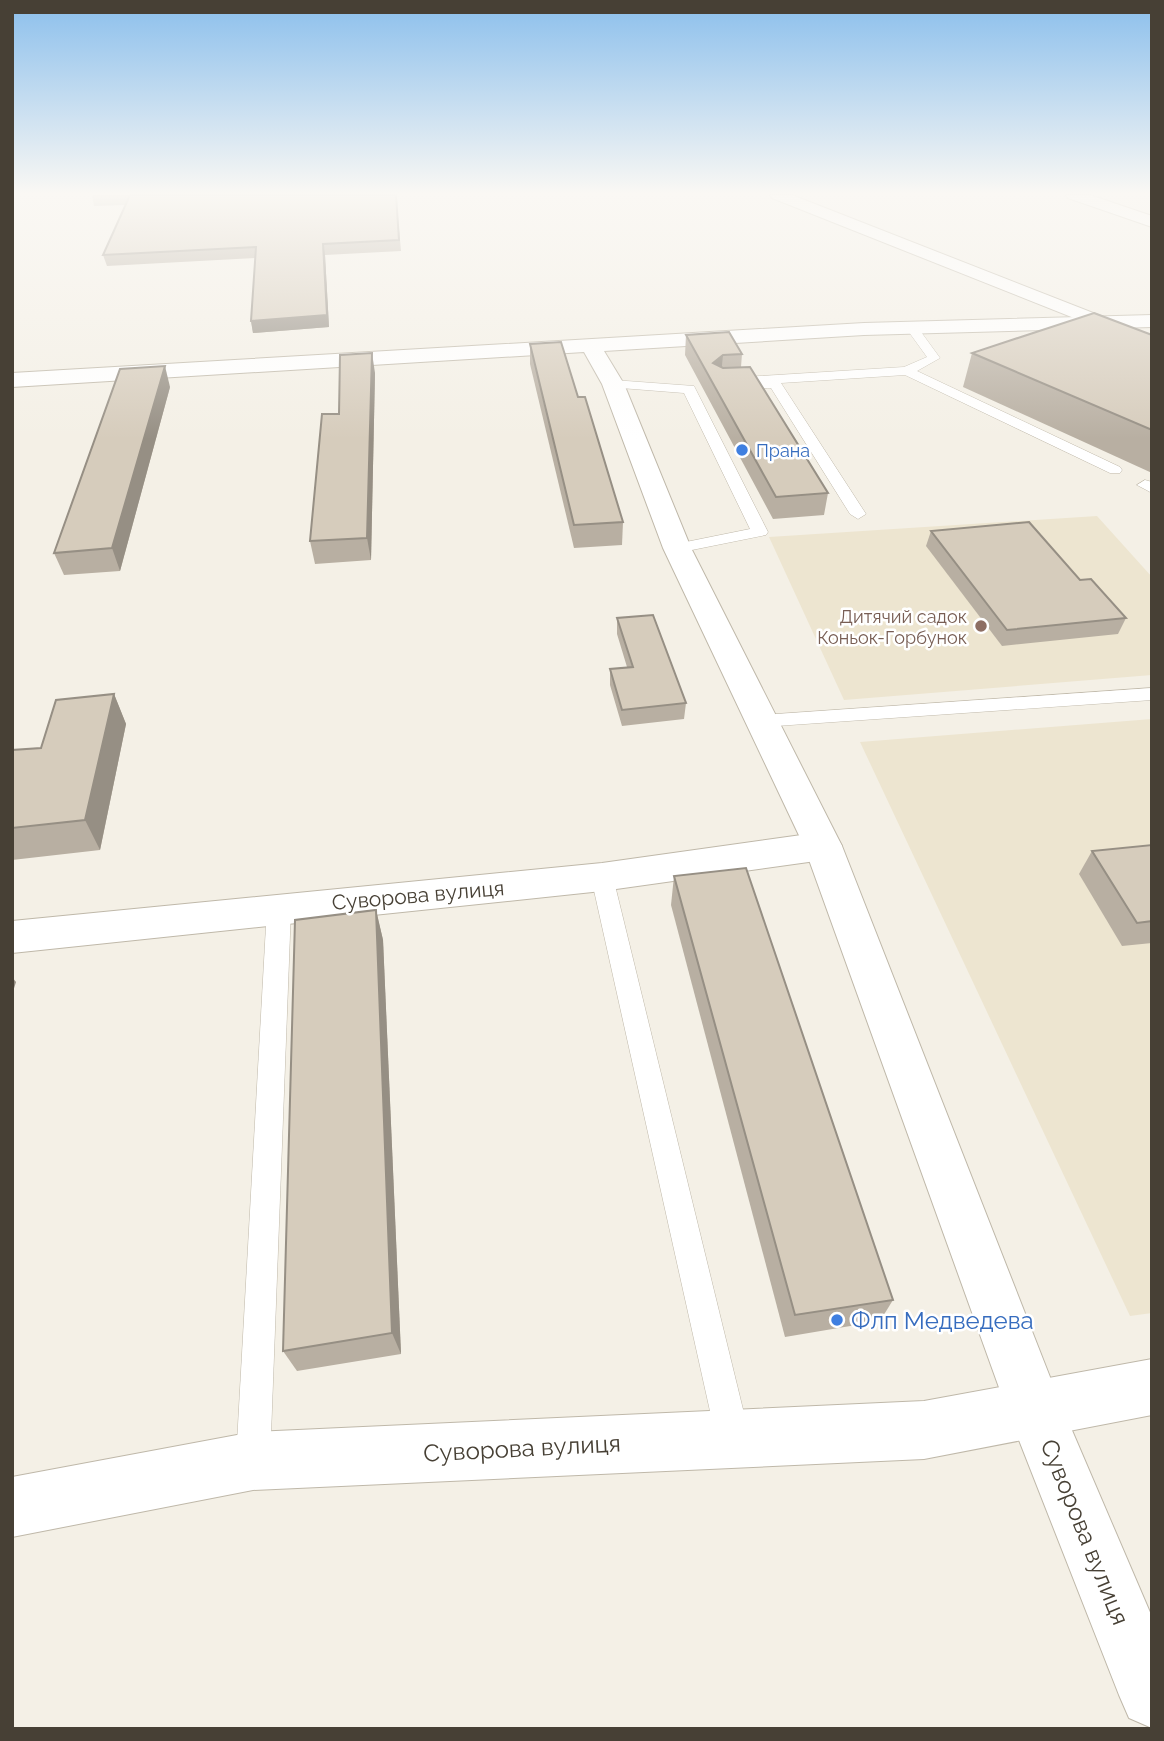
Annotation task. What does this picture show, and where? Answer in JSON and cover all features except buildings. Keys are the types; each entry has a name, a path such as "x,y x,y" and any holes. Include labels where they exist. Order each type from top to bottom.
{"street":[{"path":"982,276 1152,343"},
{"path":"12,380 912,328 1152,321"},
{"name":"Суворова вулиця","path":"591,346 613,384 677,548 823,846 1034,1407 1152,1695"},
{"name":"Суворова вулиця","path":"12,937 603,877 823,846"},
{"name":"Суворова вулиця","path":"12,1507 253,1461 924,1430 1034,1407 1152,1387"}],"lane":[{"path":"706,387 907,371 934,358 912,328"},
{"path":"907,371 1115,470"},
{"path":"613,384 706,387 775,384 858,514"},
{"path":"677,548 760,532 706,387"},
{"path":"761,721 1152,694"},
{"path":"603,877 733,1438"},
{"path":"253,1461 279,908"}],"shaded area":[{"name":"Дитячий садок Коньок-Горбунок","path":"1097,516 1152,577 1152,675 844,700 769,537"},
{"path":"1152,719 1152,1313 1130,1316 860,742"}],"place":[{"name":"Прана","path":"742,450"},
{"name":"Дитячий садок Коньок-Горбунок","path":"981,626"},
{"name":"Флп Медведева","path":"837,1320"}]}
